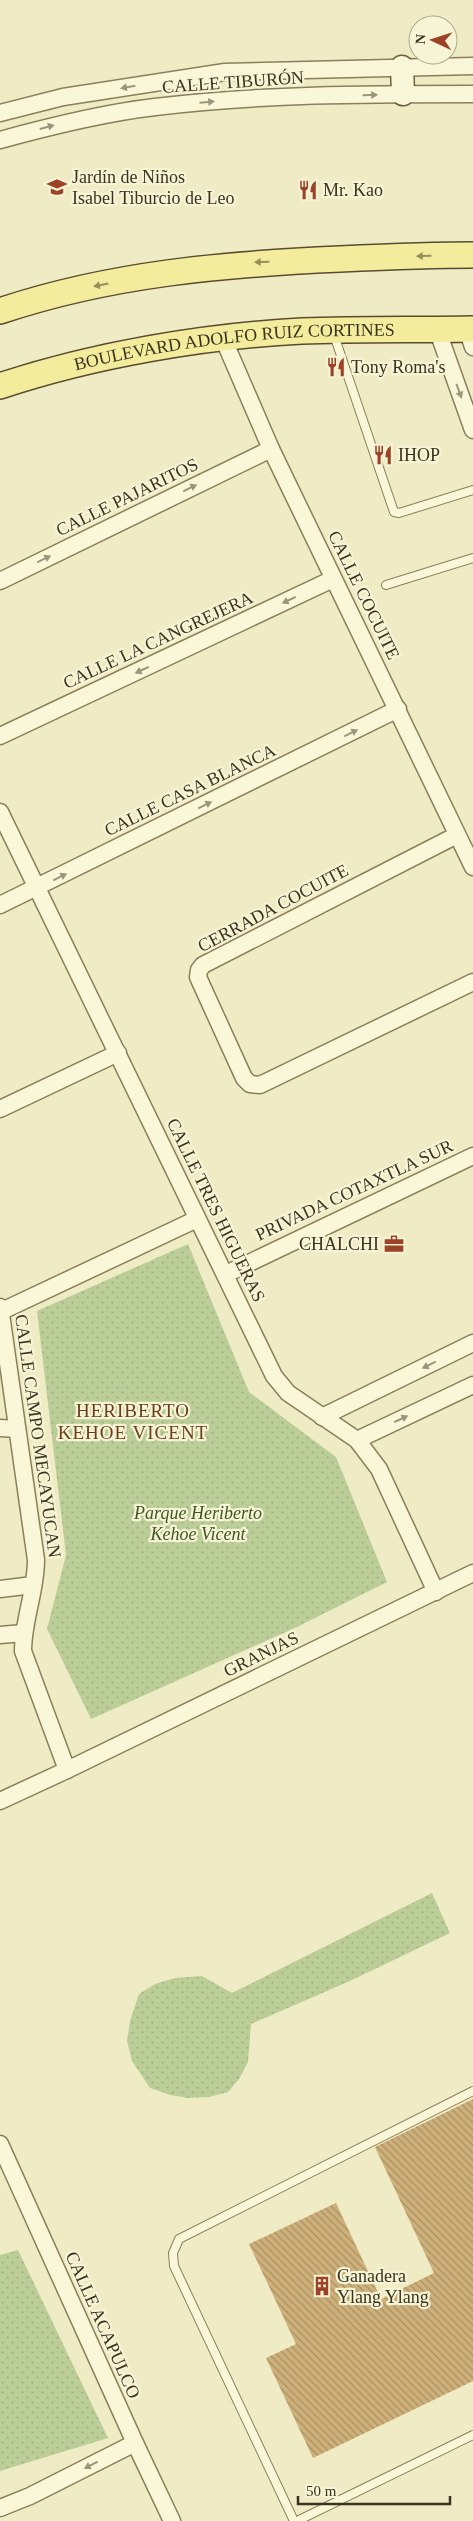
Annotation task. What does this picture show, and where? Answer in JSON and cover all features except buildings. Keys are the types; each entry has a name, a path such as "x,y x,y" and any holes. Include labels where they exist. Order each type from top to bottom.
{"main road":[{"path":"0,312 81,289 165,272 252,262 473,255"},
{"name":"BOULEVARD ADOLFO RUIZ CORTINES","path":"0,386 56,369 123,354 223,338 332,331 437,329 471,336"}],"street":[{"name":"CALLE TIBURÓN","path":"0,113 63,98 225,72 473,66"},
{"path":"402,67 403,94"},
{"name":"CALLE TIBURÓN","path":"0,140 53,126 153,107 238,99 473,94"},
{"path":"437,329 473,430"},
{"name":"CALLE COCUITE","path":"223,338 271,449 473,867"},
{"name":"CALLE PAJARITOS","path":"0,580 271,449"},
{"name":"CALLE LA CANGREJERA","path":"0,736 333,580"},
{"name":"CALLE CASA BLANCA","path":"0,905 38,888 398,709"},
{"name":"CALLE TRES HIGUERAS","path":"0,812 280,1386 357,1440 379,1469 436,1592"},
{"name":"CERRADA COCUITE","path":"457,835 203,965 199,970 198,977 244,1078 250,1084 260,1084 473,982"},
{"path":"0,1109 118,1053"},
{"name":"PRIVADA COTAXTLA SUR","path":"226,1274 473,1156"},
{"path":"1,1309 198,1219"},
{"name":"CALLE CAMPO MECAYUCAN","path":"1,1309 4,1377 17,1429 36,1560 23,1633 23,1651 67,1770"},
{"path":"322,1417 473,1343"},
{"path":"357,1440 473,1385"},
{"path":"0,1428 17,1429"},
{"name":"GRANJAS","path":"0,1801 473,1573"},
{"path":"0,1589 33,1585"},
{"path":"0,1635 23,1633"},
{"name":"CALLE ACAPULCO","path":"0,2144 172,2521"},
{"path":"0,2508 30,2496 135,2443"}],"lane":[{"path":"332,331 394,512 399,513 473,490"},
{"path":"386,585 473,558"},
{"path":"473,2091 180,2239 173,2253 174,2266 296,2521 473,2435"}],"green space":[{"name":"Parque Heriberto Kehoe Vicent","path":"188,1244 249,1392 336,1457 387,1582 297,1627 91,1719 47,1629 66,1555 37,1311"},
{"path":"432,1893 450,1933 350,1981 251,2024 248,2062 239,2079 228,2092 209,2097 188,2098 170,2095 150,2088 132,2061 127,2041 130,2021 139,1994 155,1984 175,1978 202,1976 232,1993"},
{"path":"18,2250 108,2438 0,2471 0,2255"}],"place":[{"name":"Jardín de Niños Isabel Tiburcio de Leo","path":"57,187"},
{"name":"Mr. Kao","path":"308,190"},
{"name":"Tony Roma's","path":"336,367"},
{"name":"IHOP","path":"383,455"},
{"name":"CHALCHI","path":"394,1244"},
{"name":"Ganadera Ylang Ylang","path":"322,2286"}],"district":[{"name":"HERIBERTO KEHOE VICENT","path":"133,1421"}]}
